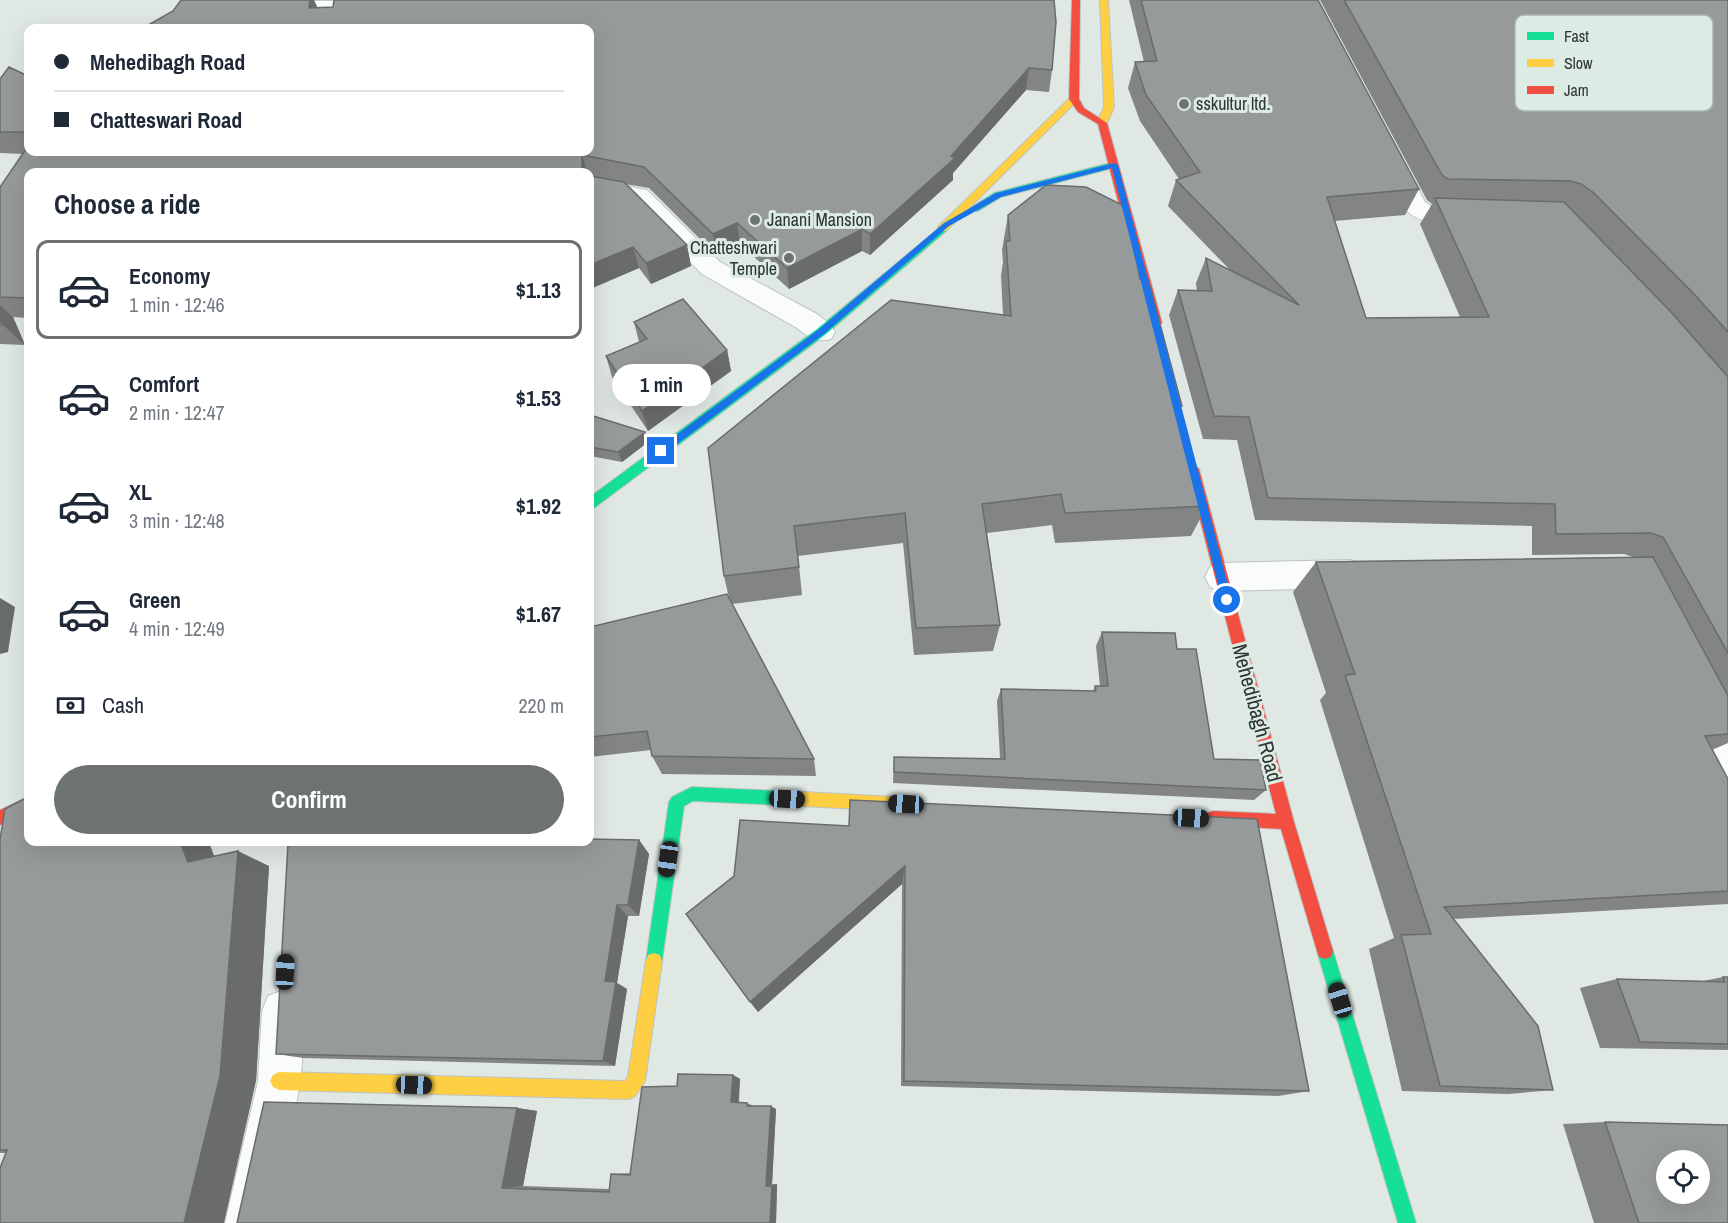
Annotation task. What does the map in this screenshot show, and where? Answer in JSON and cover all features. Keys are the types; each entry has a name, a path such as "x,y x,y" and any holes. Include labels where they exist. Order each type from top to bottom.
{"main road":[{"path":"1076,0 1074,99 1081,110 1102,123"},
{"path":"1104,0 1109,107 1102,123 1161,339"},
{"path":"594,501 821,332 946,225 1074,99"},
{"path":"946,225 998,195 1114,165"},
{"name":"Mehedibagh Road","path":"1190,454 1286,822 1407,1223"},
{"path":"279,1081 629,1090 636,1081 677,802 692,794 906,804"},
{"path":"0,818 24,806"},
{"path":"1203,818 1286,822"}],"street":[{"path":"200,0 201,5 336,7 332,24"},
{"path":"1383,145 1416,207 1427,215 1490,216"},
{"path":"594,188 638,196 711,268 807,321 821,332"},
{"path":"1221,578 1384,573"},
{"path":"1684,686 1728,770"},
{"path":"248,1223 279,1081 284,979"}],"building":[{"path":"181,0 310,0 309,8 333,7 334,0 1054,0 1056,22 1052,70 1029,68 951,156 955,158 870,234 862,229 787,268 737,223 713,234 644,167 587,156 594,156 594,24 150,24 173,11"},
{"path":"1141,0 1318,0 1419,189 1327,197 1366,318 1489,317 1435,198 1564,202 1671,312 1728,377 1728,653 1663,537 1651,533 1556,534 1555,504 1268,498 1249,417 1214,416 1178,290 1212,291 1206,258 1299,305 1176,180 1200,172 1146,95 1135,62 1157,61"},
{"path":"1344,0 1728,0 1728,332 1695,295 1594,193 1581,184 1571,181 1448,179 1442,175"},
{"path":"9,67 24,74 24,132 0,132 0,79"},
{"path":"24,152 24,156 582,156 582,168 24,168 24,298 0,297 0,187"},
{"path":"594,177 624,182 687,245 646,263 633,247 594,263"},
{"path":"1046,185 1086,187 1126,207 1140,279 1148,279 1182,406 1178,406 1207,506 1065,513 1061,494 982,504 1000,625 916,628 905,513 794,526 799,567 724,576 708,448 891,300 1011,316 1006,241 1010,241 1008,215"},
{"path":"683,299 727,350 642,411 606,356 647,339 634,322"},
{"path":"594,416 645,432 618,452 594,448"},
{"path":"1653,557 1728,696 1728,734 1705,736 1728,779 1728,891 1444,907 1538,1026 1553,1090 1440,1086 1401,935 1431,934 1345,675 1355,674 1316,562"},
{"path":"727,594 814,759 652,756 647,731 594,737 594,626"},
{"path":"1102,632 1175,633 1177,649 1196,649 1214,759 1260,760 1266,790 894,772 894,757 1005,759 1001,689 1096,691 1095,686 1108,686"},
{"path":"24,799 24,846 182,846 188,862 238,851 220,1076 184,1223 0,1223 0,1168 7,1150 0,1150 0,839 5,809"},
{"path":"850,800 1257,819 1309,1091 904,1081 905,866 750,1002 686,914 734,876 740,820 849,826"},
{"path":"594,839 639,840 628,905 617,905 605,981 616,982 603,1061 276,1054 288,846 594,846"},
{"path":"1723,977 1728,977 1728,1044 1640,1042 1617,979 1725,982"},
{"path":"678,1074 733,1075 731,1102 747,1103 747,1106 771,1106 766,1186 772,1186 770,1223 237,1223 264,1102 517,1108 502,1188 609,1192 611,1174 630,1175 642,1087 677,1086"},
{"path":"1605,1122 1728,1125 1728,1223 1639,1223"}],"traffic: fast":[{"path":"974,209 998,195 1114,165"},
{"path":"594,501 821,332 942,229"},
{"path":"654,961 677,802 692,794 803,799"},
{"path":"1325,951 1407,1223"}],"traffic: slow":[{"path":"1102,123 1109,107 1104,0"},
{"path":"942,229 1074,99"},
{"path":"803,799 895,804"},
{"path":"279,1081 629,1090 636,1081 654,961"}],"traffic: jam":[{"path":"1076,0 1074,99 1081,110 1102,123 1156,323"},
{"path":"1193,469 1286,822 1325,951"},
{"path":"0,818 24,806"},
{"path":"1213,818 1286,822"}],"place":[{"name":"sskultur ltd.","path":"1184,104"},
{"name":"Janani Mansion","path":"755,220"},
{"name":"Chatteshwari Temple","path":"789,258"}],"route":[{"path":"661,451 821,332 946,225 998,195 1114,165 1227,600"}]}
